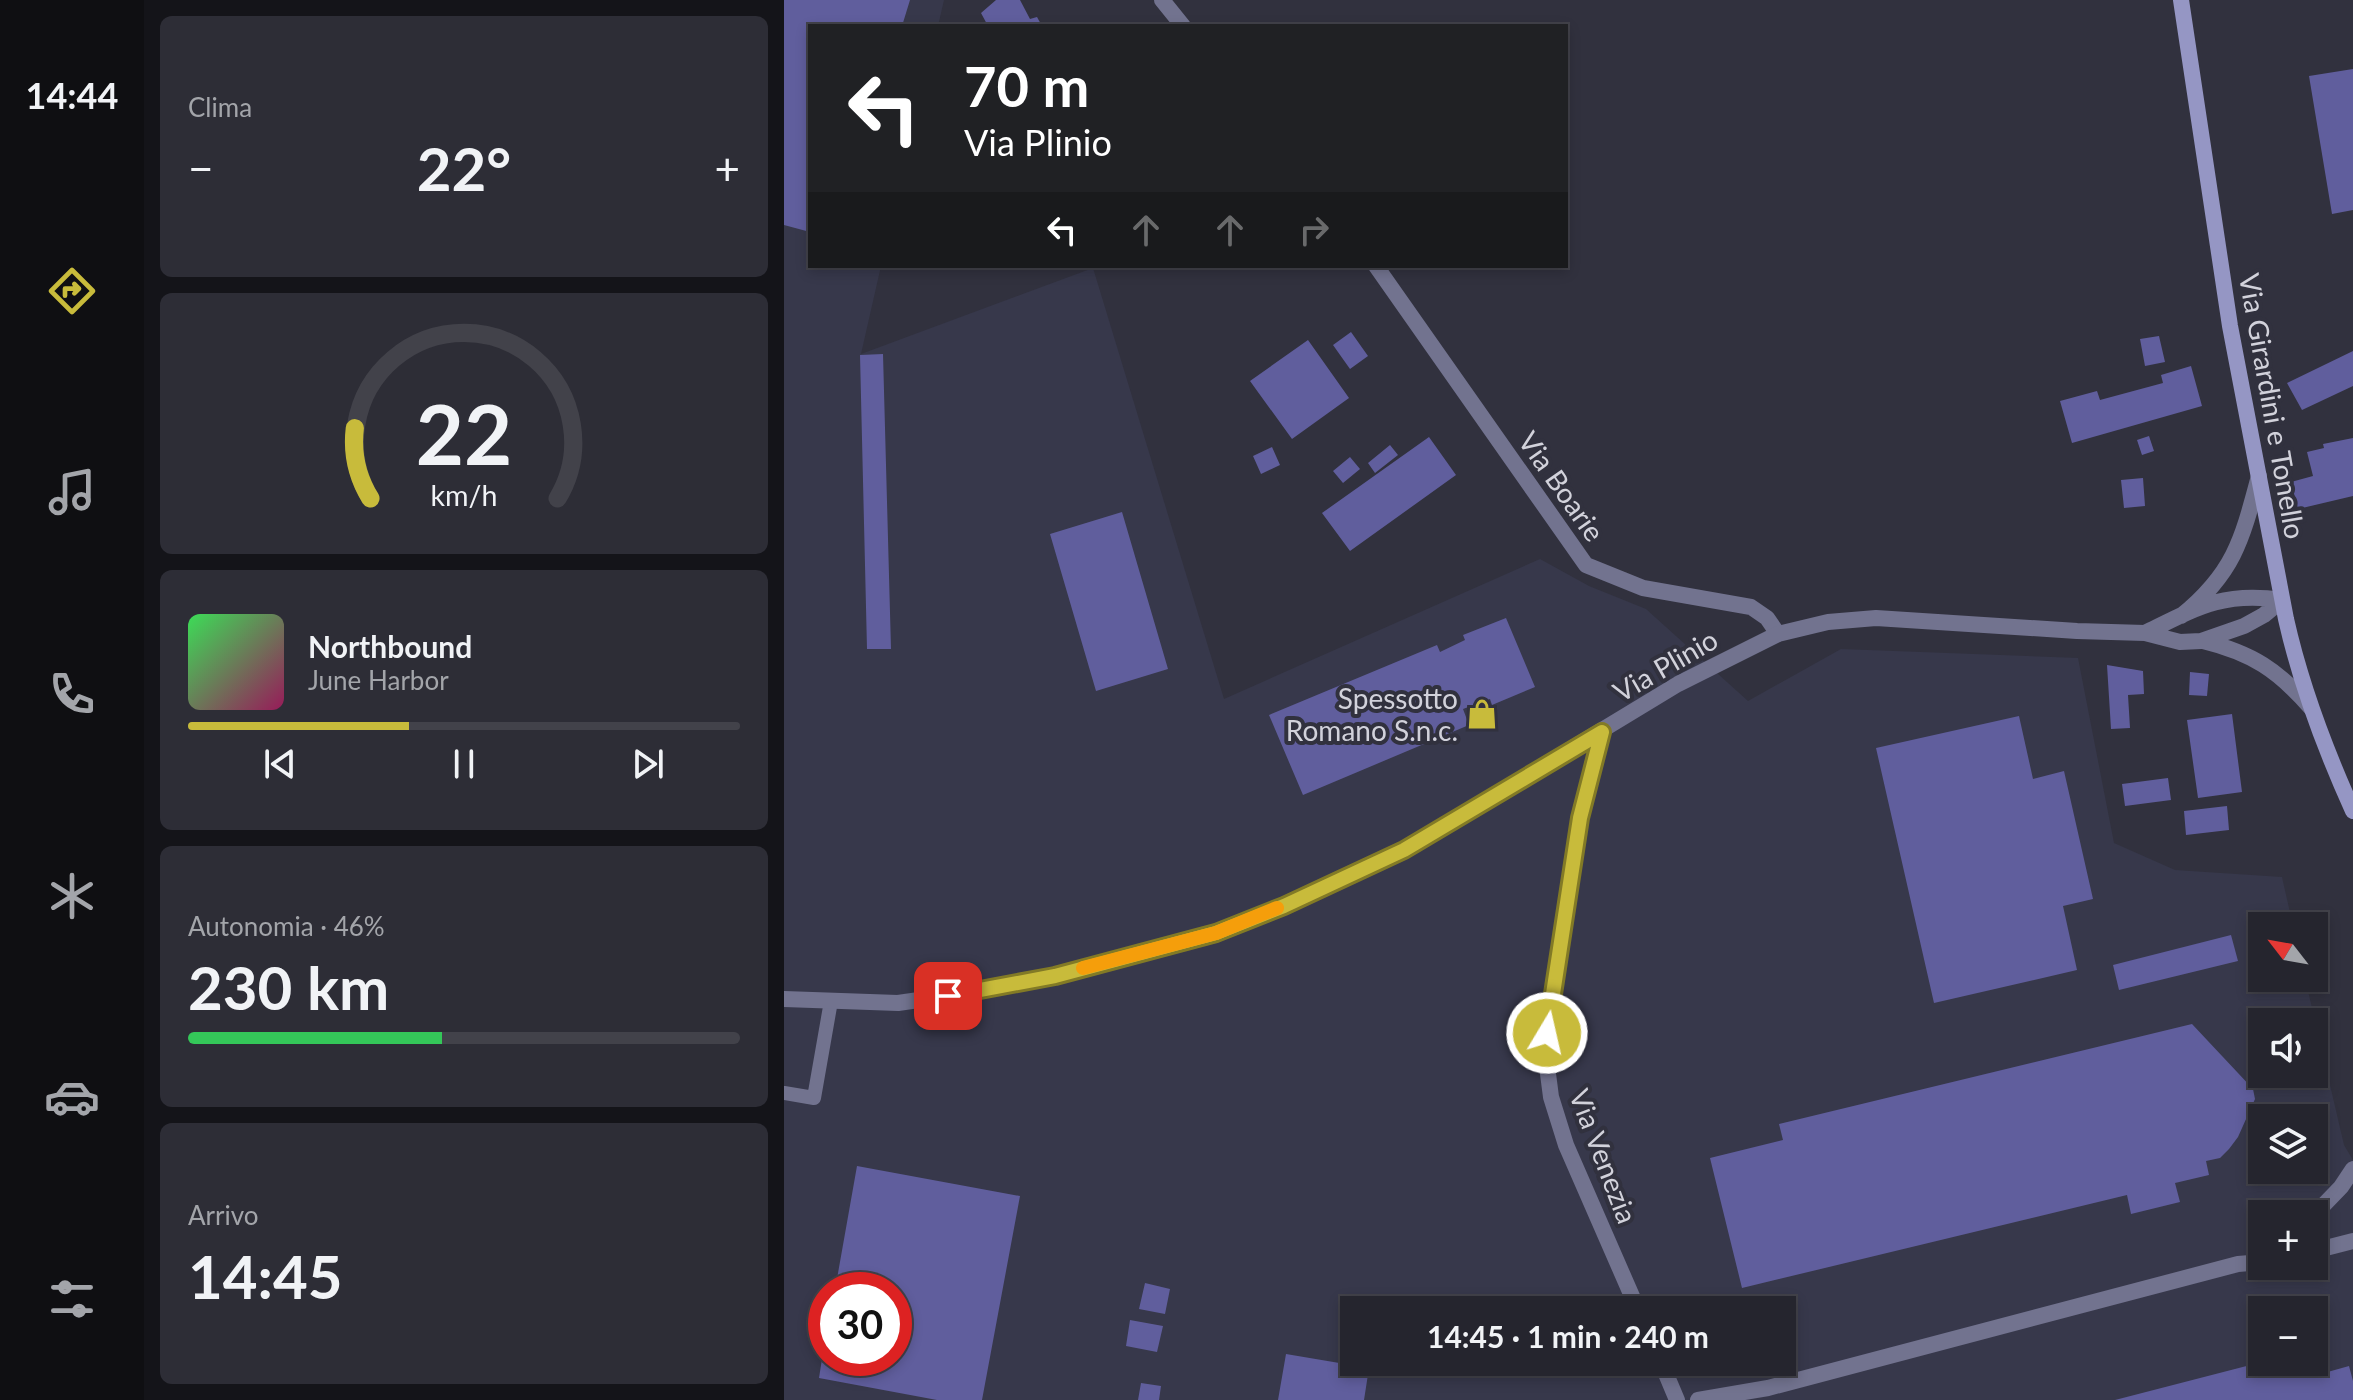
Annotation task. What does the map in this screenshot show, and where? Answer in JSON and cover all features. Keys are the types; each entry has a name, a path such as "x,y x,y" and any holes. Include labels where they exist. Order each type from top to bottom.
{"main road":[{"name":"Via Girardini e Tonello","path":"2181,0 2230,326 2282,600 2295,659 2311,708 2326,752 2353,811"}],"street":[{"path":"1162,0 1181,24"},
{"name":"Via Boarie","path":"1377,268 1586,565 1643,588 1751,607 1767,618 1778,634"},
{"path":"2181,616 2217,583 2229,565 2243,533 2259,476"},
{"name":"Via Plinio","path":"2145,633 2215,601 2237,596 2282,600"},
{"name":"Via Plinio","path":"784,999 898,1003 974,992 1055,976 1216,933 1307,896 1404,850 1678,684 1778,634 1828,622 1876,618 2145,633 2180,642 2201,641 2244,626 2282,600"},
{"path":"2201,641 2260,661 2277,672 2311,708"},
{"name":"Via Venezia","path":"1602,732 1580,818 1547,1033 1547,1066 1551,1097 1566,1145 1632,1296"},
{"path":"2328,1200 2353,1169"},
{"path":"2328,1247 2353,1241"},
{"path":"2238,1264 2248,1258"},
{"path":"1698,1400 1768,1388 2248,1263"},
{"path":"1667,1376 1677,1400"}],"lane":[{"path":"784,1093 814,1098 831,1001"}],"shaded area":[{"path":"784,0 944,0 938,24 808,24 808,268 881,268 861,354 1093,268 1224,699 1540,559 1589,586 1646,609 1748,701 1841,649 2078,658 2114,843 2175,870 2282,877 2290,912 2248,912 2248,992 2308,992 2312,1008 2248,1008 2248,1088 2328,1088 2328,1076 2344,1145 2353,1160 2353,1400 784,1400"}],"building":[{"path":"784,0 910,0 903,24 808,24 808,231 784,225"},
{"path":"996,0 1020,0 1030,19 1037,17 1041,24 987,24 981,13"},
{"path":"2353,69 2353,210 2332,214 2309,76"},
{"path":"1351,332 1368,356 1350,369 1333,345"},
{"path":"2159,336 2165,362 2145,366 2140,339"},
{"path":"1308,340 1349,398 1292,439 1250,381"},
{"path":"2353,351 2353,386 2302,410 2287,383"},
{"path":"883,354 891,649 867,649 860,355"},
{"path":"2191,366 2202,406 2072,443 2060,401 2097,391 2100,400 2163,383 2161,375"},
{"path":"2149,436 2154,451 2142,455 2137,440"},
{"path":"1429,437 1456,475 1350,551 1322,513"},
{"path":"2353,438 2353,496 2298,509 2291,482 2313,476 2307,452 2324,448 2323,444"},
{"path":"1390,445 1398,455 1375,473 1368,463"},
{"path":"1272,447 1280,465 1261,474 1253,456"},
{"path":"1350,457 1360,469 1343,483 1333,471"},
{"path":"2143,478 2145,506 2124,508 2121,480"},
{"path":"1122,512 1168,669 1096,691 1050,534"},
{"path":"1506,618 1535,687 1492,705 1490,699 1463,709 1469,725 1303,795 1269,715 1437,645 1440,652 1465,640 1463,635"},
{"path":"2107,665 2143,671 2144,694 2128,695 2130,728 2111,729"},
{"path":"2190,672 2209,674 2207,696 2189,695"},
{"path":"2232,714 2242,792 2198,798 2187,720"},
{"path":"2019,716 2033,779 2064,771 2093,899 2063,906 2077,970 1934,1003 1876,748"},
{"path":"2168,778 2171,800 2125,806 2122,784"},
{"path":"2227,806 2229,830 2186,835 2184,811"},
{"path":"2231,935 2238,961 2119,990 2113,965"},
{"path":"2192,1024 2248,1084 2248,1088 2253,1089 2255,1099 2253,1104 2248,1104 2248,1115 2229,1149 2220,1158 2206,1161 2209,1175 2175,1183 2180,1202 2131,1214 2127,1195 1742,1288 1710,1158 1783,1140 1779,1124"},
{"path":"857,1166 1020,1196 982,1400 937,1400 819,1378 912,1376 912,1272 838,1272"},
{"path":"1145,1283 1170,1289 1165,1314 1139,1309"},
{"path":"1130,1320 1163,1326 1157,1352 1126,1346"},
{"path":"1286,1354 1340,1363 1340,1376 1368,1376 1364,1400 1278,1400"},
{"path":"2248,1366 2248,1376 2328,1376 2328,1372 2349,1366 2353,1381 2353,1400 2115,1400"},
{"path":"1141,1383 1161,1386 1159,1400 1138,1400"}],"slow traffic":[{"path":"1083,968 1216,933 1277,908"}],"place":[{"name":"Spessotto Romano S.n.c.","path":"1482,714"}],"route":[{"path":"948,996 1055,976 1216,933 1284,906 1404,850 1602,732 1580,818 1547,1033"}]}
